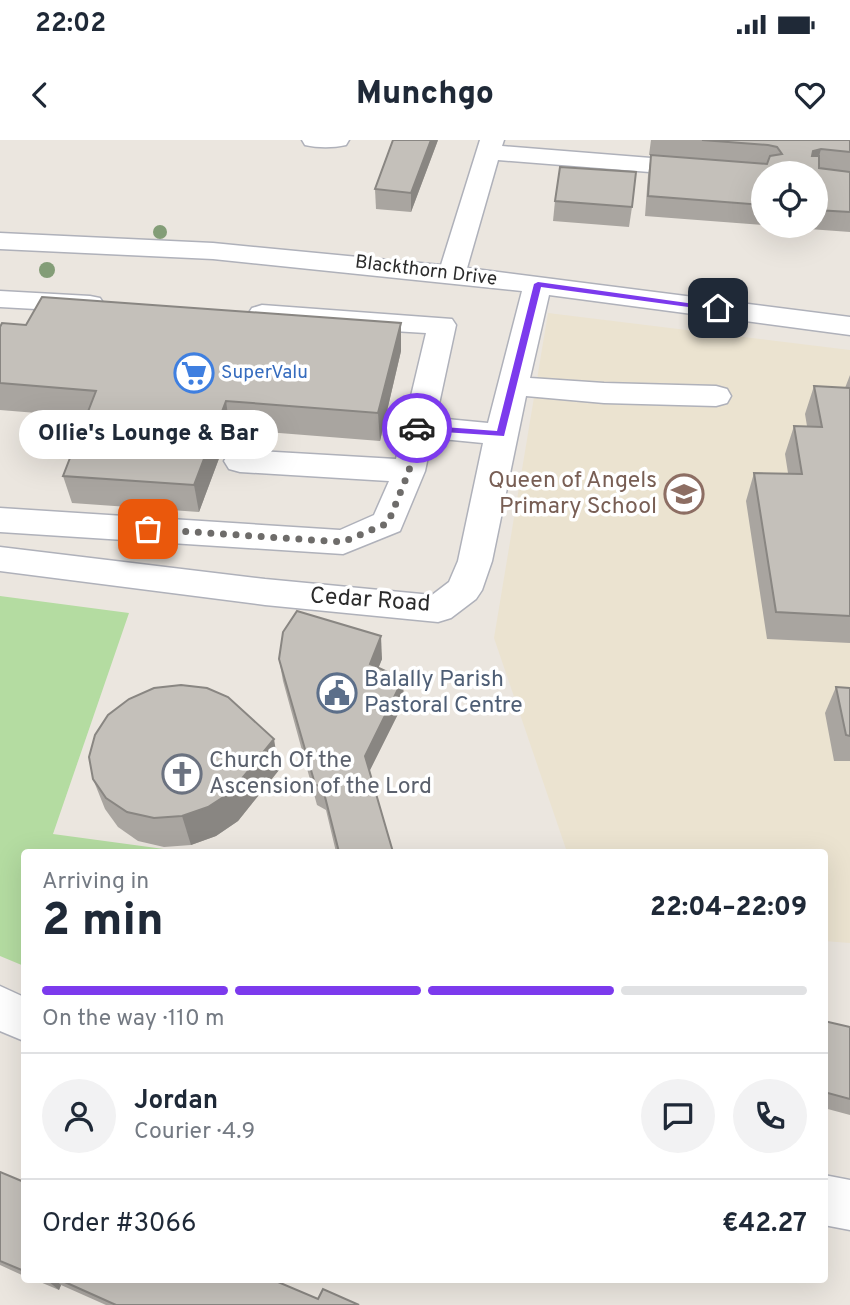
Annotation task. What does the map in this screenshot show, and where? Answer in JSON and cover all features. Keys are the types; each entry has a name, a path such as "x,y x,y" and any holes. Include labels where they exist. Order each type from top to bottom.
{"street":[{"path":"314,140 337,140"},
{"path":"452,274 490,146 751,173"},
{"name":"Blackthorn Drive","path":"0,242 219,253 452,274 850,326"},
{"name":"Cedar Road","path":"0,559 265,592 438,609 464,590 475,561 501,434 538,284"},
{"path":"0,299 120,306"},
{"path":"0,520 343,542 388,523 409,471 442,325 241,313"},
{"path":"514,386 716,396"},
{"path":"417,427 501,434"},
{"path":"240,461 409,471"},
{"path":"0,1008 21,1018"},
{"path":"828,1201 850,1205"}],"shaded area":[{"name":"Queen of Angels Primary School","path":"548,313 850,350 850,943 828,941 828,849 566,849 494,638"}],"green space":[{"path":"0,596 129,613 53,834 164,849 21,849 21,965 0,956"}],"building":[{"path":"393,140 431,140 411,193 375,189"},
{"path":"702,140 850,140 850,152 821,149 813,151 812,156 819,156 819,161 768,161 770,156 782,154 777,147"},
{"path":"651,155 751,163 751,204 648,196"},
{"path":"560,167 636,172 632,207 555,201"},
{"path":"828,169 850,172 850,212 828,211"},
{"path":"42,297 401,323 378,413 226,401 194,485 63,476 96,391 0,383 0,327 2,323 26,325"},
{"path":"814,386 850,388 850,616 776,612 754,473 802,474 794,426 822,427"},
{"path":"297,611 381,636 370,664 403,679 365,756 392,849 338,849 323,789 315,784 279,659 283,632"},
{"name":"Church Of the Ascension of the Lord","path":"181,685 207,688 228,697 274,739 231,792 208,807 182,816 154,818 127,812 106,798 93,779 89,757 95,735 108,715 129,699 154,688"},
{"path":"836,687 850,688 850,736 846,735"},
{"path":"828,1022 850,1027 850,1099 828,1093"},
{"path":"0,1172 21,1181 21,1270 0,1261"},
{"path":"67,1283 280,1283 318,1299 323,1289 359,1305 116,1305"}],"way so far":[{"path":"148,529 343,542 388,523 409,471 417,428"}],"place":[{"name":"SuperValu","path":"194,373"},
{"name":"Queen of Angels Primary School","path":"684,494"},
{"name":"Ollie's Lounge & Bar","path":"148,529"},
{"name":"Balally Parish Pastoral Centre","path":"337,693"},
{"name":"Church Of the Ascension of the Lord","path":"182,774"}],"route":[{"path":"417,428 501,434 538,284 718,308"}]}
